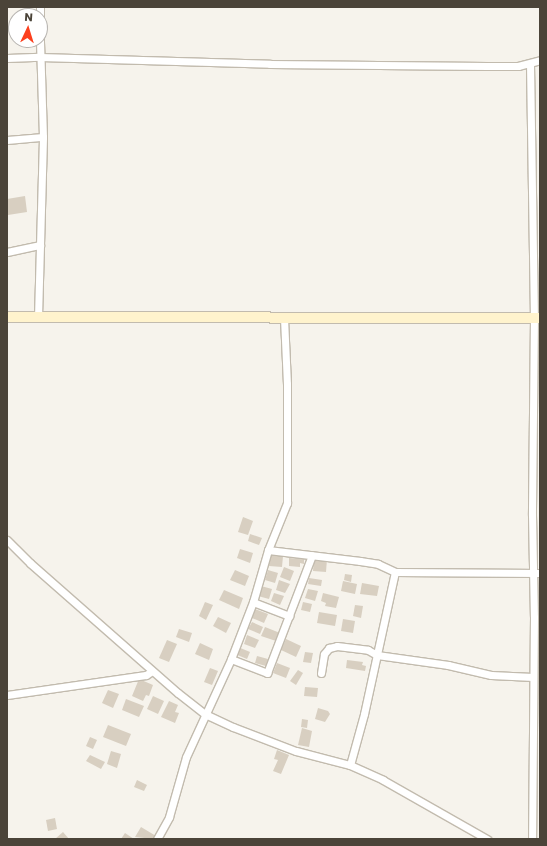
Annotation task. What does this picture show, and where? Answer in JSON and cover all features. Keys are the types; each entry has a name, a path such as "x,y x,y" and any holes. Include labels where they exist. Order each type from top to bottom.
{"street":[{"path":"38,317 43,137 40,48"},
{"path":"7,58 40,57 270,64 487,66 530,64 540,60"},
{"path":"530,64 537,318 532,515 536,573 533,677 532,839"},
{"path":"7,140 43,137"},
{"path":"7,252 40,246"},
{"path":"7,317 537,318"},
{"path":"157,839 169,817 186,757 231,659 253,602 268,550 287,503 287,384 284,318"},
{"path":"7,540 30,563 152,671 205,714 233,727 296,751 350,765 383,780 487,839"},
{"path":"268,550 378,564 395,572 536,573"},
{"path":"231,659 267,673 312,555"},
{"path":"350,765 378,655 395,572"},
{"path":"253,602 289,616"},
{"path":"321,673 324,654 329,648 337,646 368,650 378,655 448,665 491,675 533,677"},
{"path":"7,695 146,675 152,671"}],"building":[{"path":"25,196 27,212 8,215 7,199"},
{"path":"243,517 253,521 248,535 238,532"},
{"path":"250,534 262,538 259,545 248,541"},
{"path":"240,549 253,553 250,563 237,558"},
{"path":"270,556 283,556 282,567 269,566"},
{"path":"289,558 304,559 304,564 300,563 300,567 289,566"},
{"path":"314,558 327,559 326,572 313,571"},
{"path":"284,567 294,571 290,581 280,577"},
{"path":"235,570 249,576 245,586 230,580"},
{"path":"268,570 278,573 275,583 265,580"},
{"path":"345,574 352,575 351,582 344,580"},
{"path":"309,578 322,580 321,586 308,584"},
{"path":"279,580 290,584 285,593 276,590"},
{"path":"343,581 357,584 355,594 341,591"},
{"path":"362,583 379,586 377,596 360,594"},
{"path":"261,586 272,589 269,599 258,596"},
{"path":"308,589 318,591 315,601 305,598"},
{"path":"224,590 243,598 239,609 219,600"},
{"path":"274,593 284,596 280,605 271,601"},
{"path":"323,593 339,597 336,608 325,606 326,603 321,601"},
{"path":"205,602 213,605 206,620 199,616"},
{"path":"303,602 312,604 310,612 301,610"},
{"path":"355,605 363,606 361,618 353,616"},
{"path":"255,609 268,614 264,623 252,618"},
{"path":"319,612 337,615 335,626 317,623"},
{"path":"218,617 231,623 226,633 213,626"},
{"path":"343,619 355,621 353,633 341,631"},
{"path":"252,622 263,627 260,634 248,629"},
{"path":"265,627 280,633 276,641 261,636"},
{"path":"179,629 192,633 189,642 176,637"},
{"path":"247,635 259,640 255,648 244,644"},
{"path":"286,639 301,646 296,657 281,650"},
{"path":"167,640 177,644 169,662 159,658"},
{"path":"200,643 213,649 209,660 195,654"},
{"path":"238,647 250,652 247,659 235,654"},
{"path":"305,652 313,653 311,663 303,662"},
{"path":"257,656 268,659 266,666 255,663"},
{"path":"347,660 363,662 362,665 366,666 365,671 346,668"},
{"path":"277,663 290,668 286,678 273,673"},
{"path":"210,668 218,671 212,685 204,682"},
{"path":"298,670 303,673 296,685 290,681"},
{"path":"139,679 153,685 149,696 146,695 143,701 132,696"},
{"path":"305,687 318,688 317,697 304,696"},
{"path":"108,690 119,694 113,708 102,703"},
{"path":"153,696 164,701 158,714 147,709"},
{"path":"126,699 144,706 139,717 122,710"},
{"path":"169,701 178,705 175,712 179,713 175,723 161,717"},
{"path":"318,708 328,711 330,714 325,722 315,719"},
{"path":"302,719 308,720 307,728 301,727"},
{"path":"108,725 131,734 126,746 103,737"},
{"path":"302,728 312,731 309,747 298,745"},
{"path":"90,737 97,740 93,749 86,746"},
{"path":"277,750 289,755 281,774 273,771 278,760 274,759"},
{"path":"111,751 121,754 117,768 107,764"},
{"path":"90,755 105,762 101,769 86,761"},
{"path":"137,780 147,785 144,791 134,787"},
{"path":"55,818 57,829 48,831 46,820"},
{"path":"141,827 156,836 154,839 135,837"},
{"path":"63,832 69,839 55,839"},
{"path":"125,833 134,839 121,839"}]}
